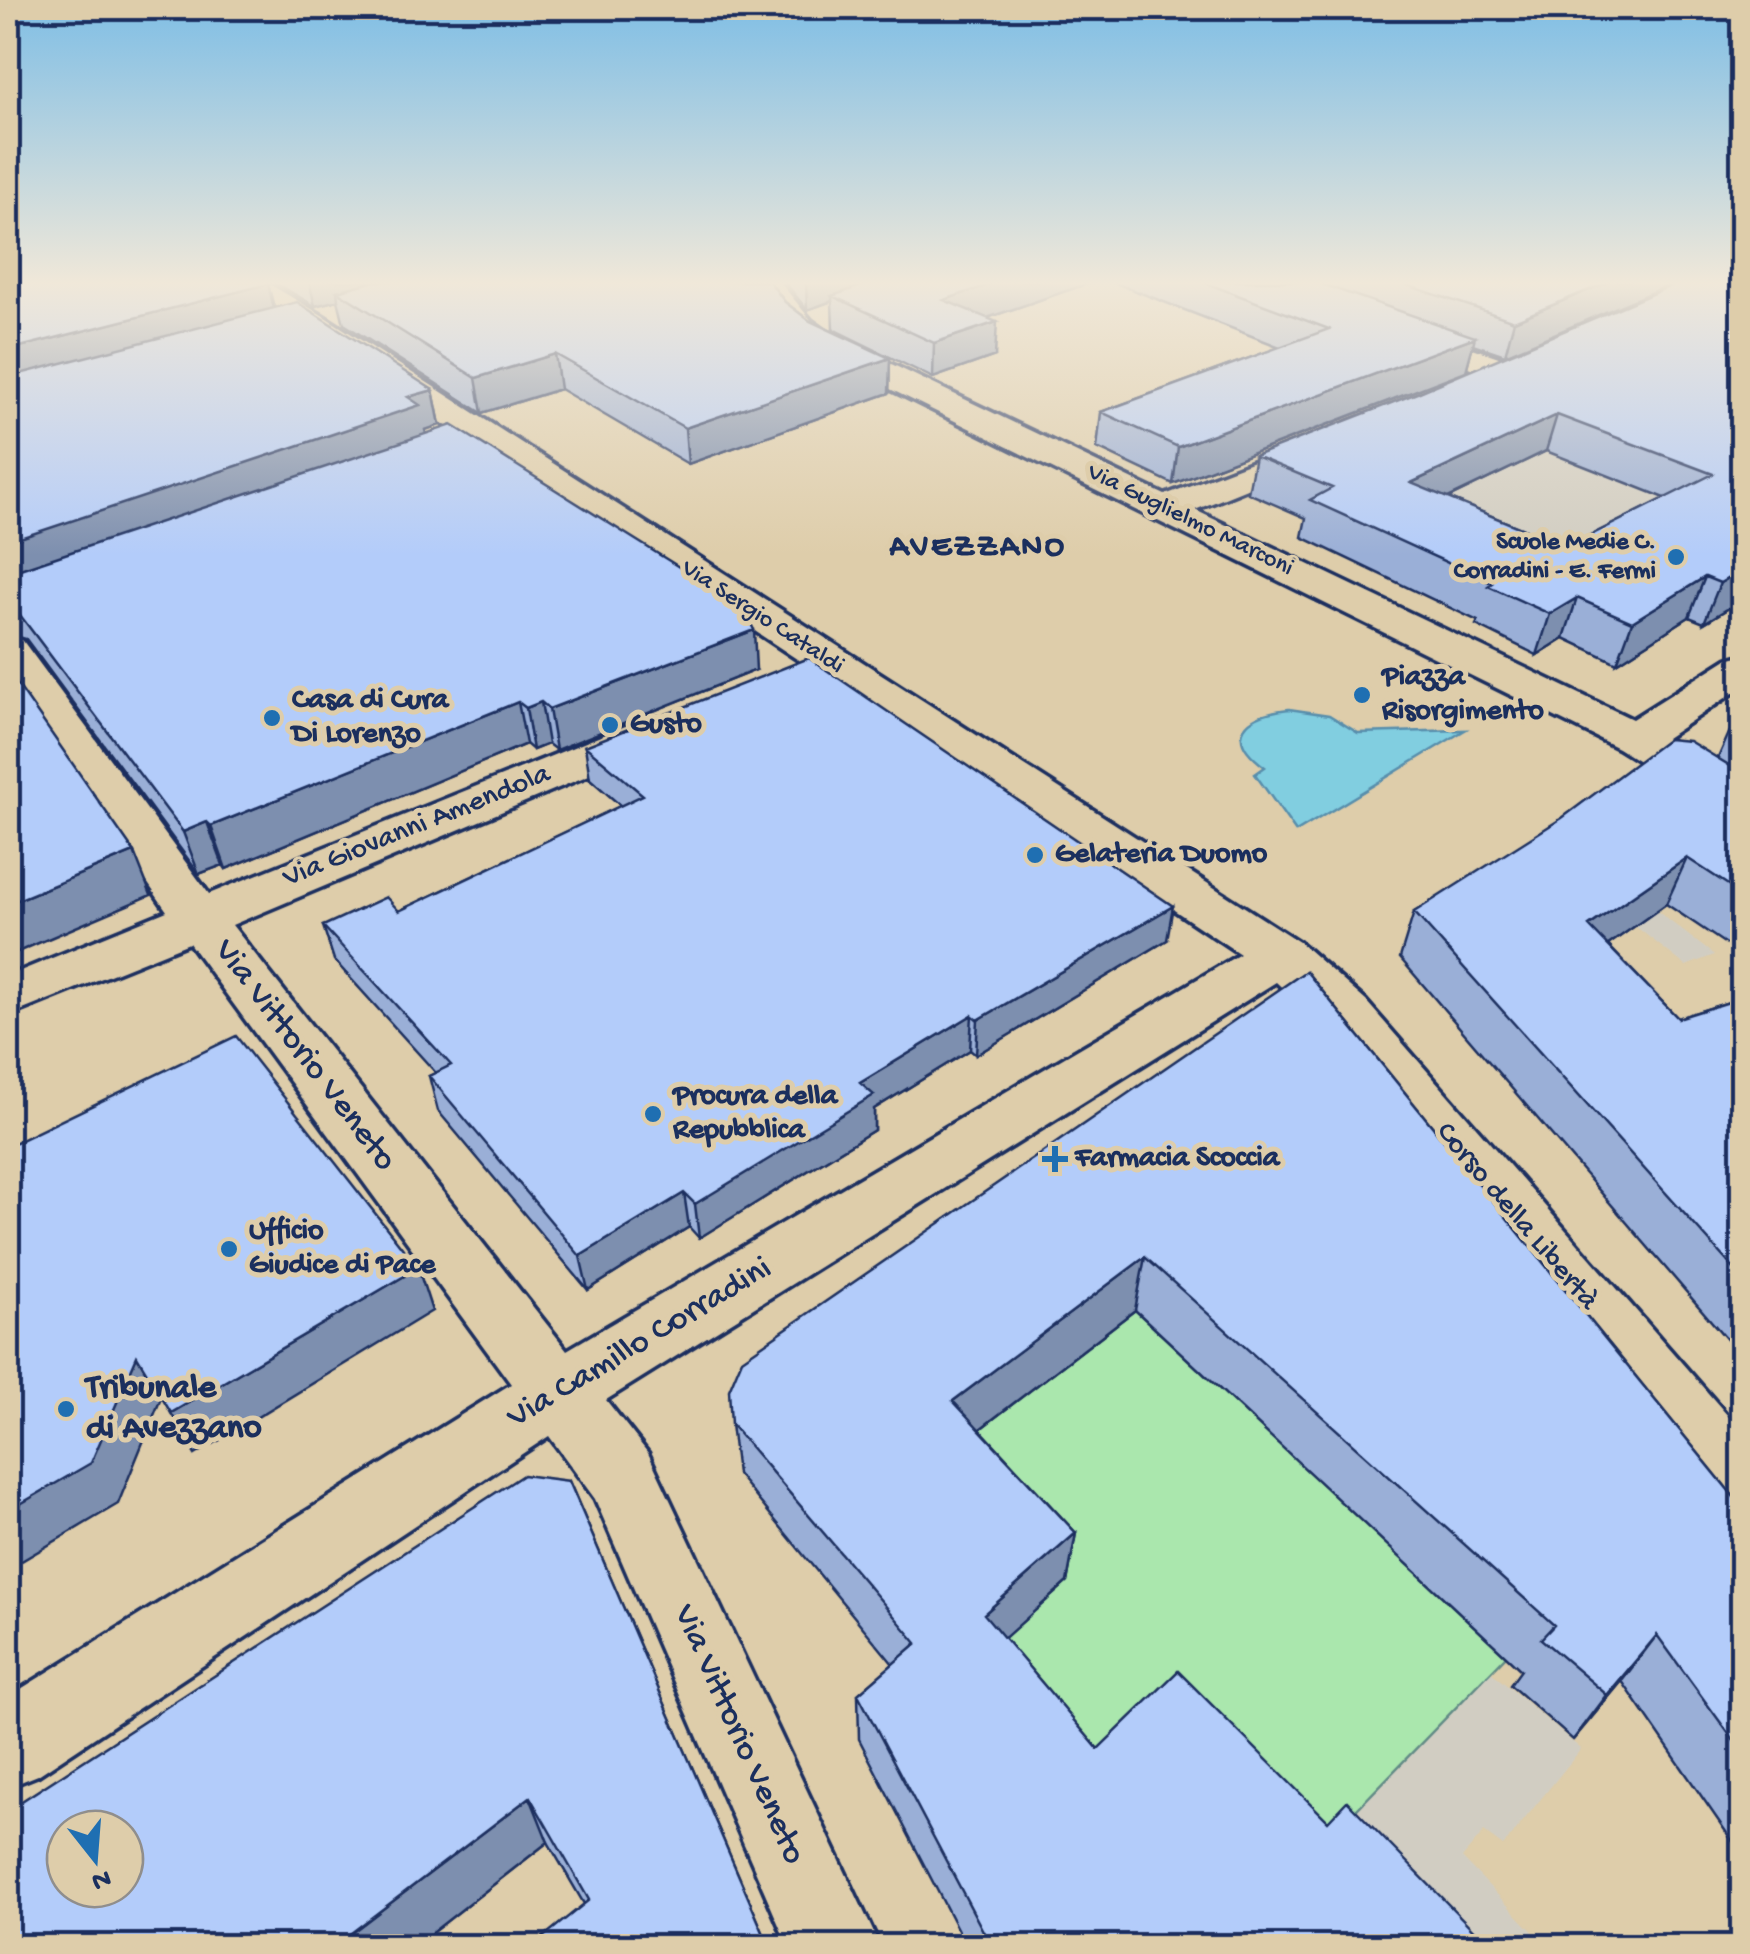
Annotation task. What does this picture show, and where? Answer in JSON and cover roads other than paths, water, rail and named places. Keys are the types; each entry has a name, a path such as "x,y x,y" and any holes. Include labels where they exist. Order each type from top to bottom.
{"street":[{"name":"Via Sergio Cataldi","path":"376,372 467,444 828,660 1280,955"},
{"name":"Via Guglielmo Marconi","path":"883,372 1634,738 1742,805"},
{"path":"1469,386 1501,372"},
{"path":"1166,508 1359,432"},
{"name":"Via Vittorio Veneto","path":"8,650 197,916 622,1477 834,1946"},
{"path":"778,680 828,660"},
{"path":"1634,738 1742,668"},
{"name":"Via Giovanni Amendola","path":"8,996 689,716"},
{"name":"Via Camillo Corradini","path":"8,1745 558,1392 1280,955"},
{"name":"Corso della Libertà","path":"1280,955 1346,1015 1733,1460"}],"water":[{"path":"1289,709 1329,715 1358,733 1465,730 1296,832 1255,774 1265,767 1252,756 1242,736 1251,721"}],"place":[{"name":"Scuole Medie C. Corradini - E. Fermi","path":"1676,557"},
{"name":"Piazza Risorgimento","path":"1362,695"},
{"name":"Casa di Cura Di Lorenzo","path":"272,718"},
{"name":"Gusto","path":"610,725"},
{"name":"Gelateria Duomo","path":"1035,855"},
{"name":"Procura della Repubblica","path":"653,1114"},
{"name":"Farmacia Scoccia","path":"1055,1159"},
{"name":"Ufficio Giudice di Pace","path":"229,1249"},
{"name":"Tribunale di Avezzano","path":"66,1409"}],"district":[{"name":"AVEZZANO","path":"978,548"}]}
